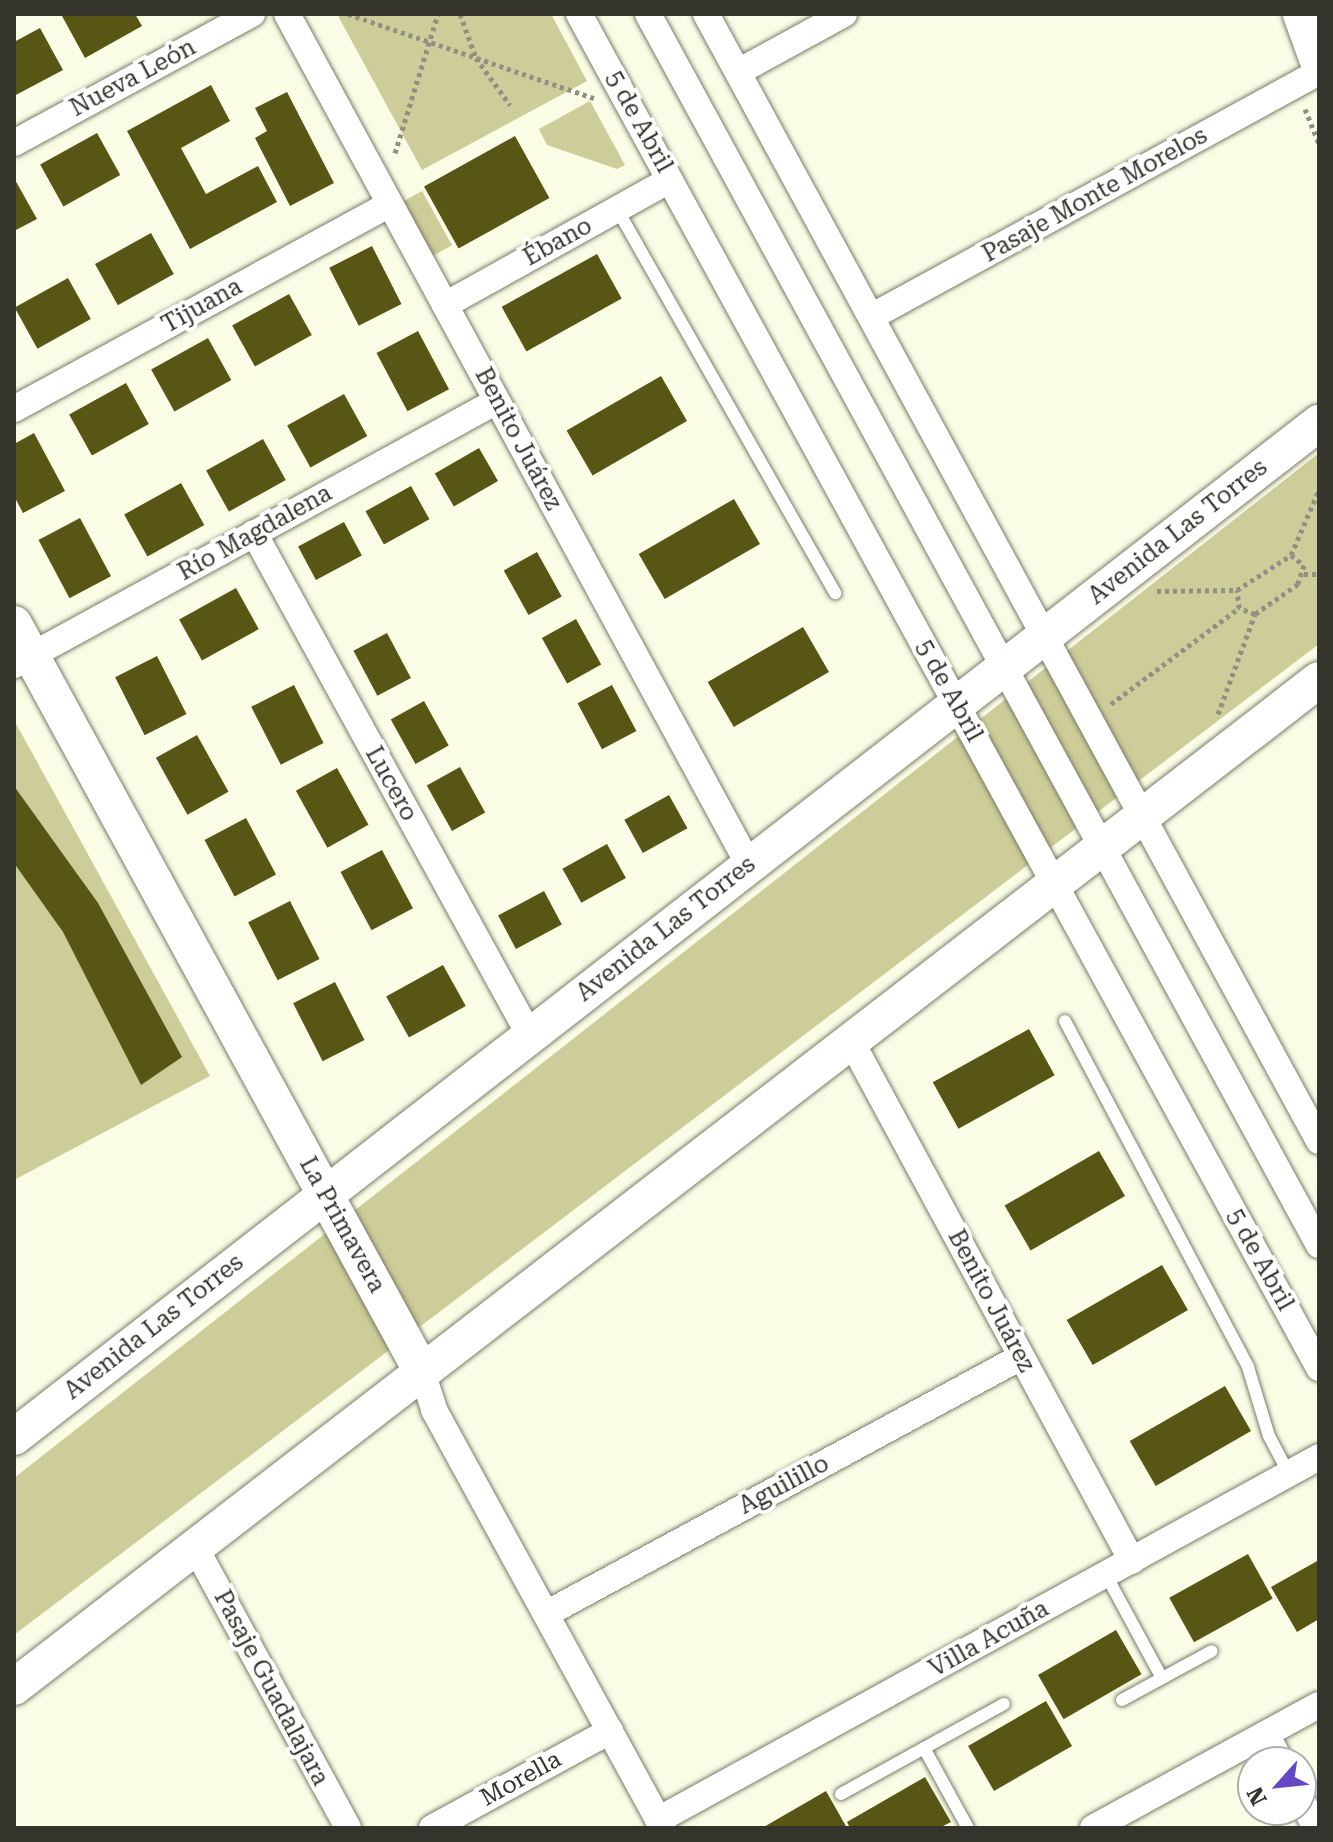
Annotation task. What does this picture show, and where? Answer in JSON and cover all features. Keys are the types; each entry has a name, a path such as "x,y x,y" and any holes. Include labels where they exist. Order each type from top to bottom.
{"main road":[{"path":"1303,14 1319,58"}],"street":[{"name":"Nueva León","path":"14,143 252,14"},
{"name":"Benito Juárez","path":"287,14 749,865"},
{"name":"5 de Abril","path":"579,14 1319,1368"},
{"path":"648,14 1319,1245"},
{"path":"706,14 1319,1141"},
{"path":"738,72 844,14"},
{"name":"Pasaje Monte Morelos","path":"871,317 1319,72"},
{"name":"Ébano","path":"445,305 670,180"},
{"name":"Tijuana","path":"14,409 387,198"},
{"name":"Río Magdalena","path":"22,660 497,401"},
{"name":"Avenida Las Torres","path":"14,1437 749,865 954,701 1045,635 1319,423"},
{"name":"Lucero","path":"254,533 529,1034"},
{"name":"La Primavera","path":"14,624 22,660 324,1193 422,1372 434,1410 661,1824"},
{"path":"14,1687 1319,680"},
{"name":"Benito Juárez","path":"851,1041 1132,1561"},
{"name":"Aguilillo","path":"546,1614 1021,1357"},
{"name":"Villa Acuña","path":"661,1824 1319,1457"},
{"name":"Pasaje Guadalajara","path":"195,1547 348,1828"},
{"path":"1093,1828 1319,1705"},
{"name":"Morella","path":"432,1828 610,1731"},
{"path":"1266,1734 1272,1746"}],"lane":[{"path":"617,209 835,593"},
{"path":"1065,1021 1248,1367 1269,1436 1289,1474"},
{"path":"1106,1575 1162,1678"},
{"path":"1122,1700 1212,1651"},
{"path":"841,1794 1004,1704"},
{"path":"924,1748 968,1828"}],"path":[{"path":"348,14 632,112"},
{"path":"387,198 438,14"},
{"path":"460,14 476,58 510,105"},
{"path":"1100,592 1237,590 1291,555 1319,490"},
{"path":"1217,716 1255,614 1288,592 1304,574 1304,565 1291,555"},
{"path":"1304,574 1319,574"},
{"path":"1237,590 1239,608"},
{"path":"1239,608 1255,614"},
{"path":"1091,719 1239,608"}],"green space":[{"path":"337,14 551,14 587,81 422,170"},
{"path":"590,101 625,165 617,169 547,145 539,129"},
{"path":"422,191 452,245 428,259 398,205"},
{"path":"1319,453 1319,644 14,1635 14,1478"},
{"path":"14,720 210,1076 14,1180"}],"building":[{"path":"135,14 142,26 85,58 62,16"},
{"path":"40,28 63,70 14,96 14,42"},
{"path":"211,85 230,121 181,148 206,194 258,166 277,202 190,249 127,131"},
{"path":"287,92 334,183 290,206 255,138 267,131 255,108"},
{"path":"97,133 120,175 63,206 40,165"},
{"path":"515,136 549,198 458,249 424,186"},
{"path":"14,178 37,219 14,231"},
{"path":"151,233 174,274 118,305 95,264"},
{"path":"372,246 402,304 359,326 329,268"},
{"path":"597,254 622,299 526,351 502,307"},
{"path":"68,278 91,319 37,349 15,308"},
{"path":"289,294 312,335 255,367 232,326"},
{"path":"418,331 449,389 407,411 377,353"},
{"path":"208,338 231,380 174,411 151,370"},
{"path":"661,376 687,421 593,476 567,431"},
{"path":"126,383 149,424 92,456 69,415"},
{"path":"344,394 367,436 310,467 287,426"},
{"path":"34,433 65,491 23,513 14,496 14,444"},
{"path":"263,439 286,480 229,512 206,471"},
{"path":"479,448 498,481 454,506 435,474"},
{"path":"181,483 204,525 147,556 124,515"},
{"path":"411,486 429,519 384,544 366,511"},
{"path":"734,499 760,544 665,599 639,554"},
{"path":"80,518 111,576 69,598 39,540"},
{"path":"344,522 362,556 316,580 298,546"},
{"path":"537,552 562,597 528,615 504,570"},
{"path":"236,588 259,629 202,661 179,620"},
{"path":"576,619 601,664 567,683 542,638"},
{"path":"803,627 829,672 734,727 708,682"},
{"path":"387,633 411,678 377,696 353,651"},
{"path":"157,656 187,714 145,735 115,677"},
{"path":"294,685 324,743 281,765 251,707"},
{"path":"612,685 636,731 602,749 578,703"},
{"path":"424,701 449,746 415,764 391,719"},
{"path":"197,735 229,792 187,815 156,758"},
{"path":"460,767 485,812 452,831 427,785"},
{"path":"337,768 369,825 327,848 296,791"},
{"path":"14,786 98,903 182,1057 141,1085 63,932 14,863"},
{"path":"669,795 687,828 643,853 624,820"},
{"path":"246,818 276,875 235,897 205,840"},
{"path":"607,844 626,878 581,903 562,869"},
{"path":"382,850 413,908 371,930 341,872"},
{"path":"544,891 562,925 516,949 498,915"},
{"path":"290,901 320,959 278,980 248,922"},
{"path":"443,965 466,1006 409,1038 386,997"},
{"path":"335,982 365,1040 323,1061 293,1003"},
{"path":"1029,1029 1055,1075 958,1129 933,1082"},
{"path":"1099,1151 1125,1196 1031,1251 1005,1206"},
{"path":"1162,1265 1188,1310 1093,1365 1067,1320"},
{"path":"1225,1386 1251,1431 1156,1486 1130,1441"},
{"path":"1248,1554 1273,1599 1194,1642 1169,1598"},
{"path":"1319,1560 1319,1619 1297,1632 1271,1587"},
{"path":"1116,1630 1142,1674 1064,1719 1038,1675"},
{"path":"1046,1701 1072,1746 994,1791 968,1746"},
{"path":"925,1777 951,1822 939,1828 850,1828 847,1822"},
{"path":"826,1791 847,1828 762,1828"}]}
